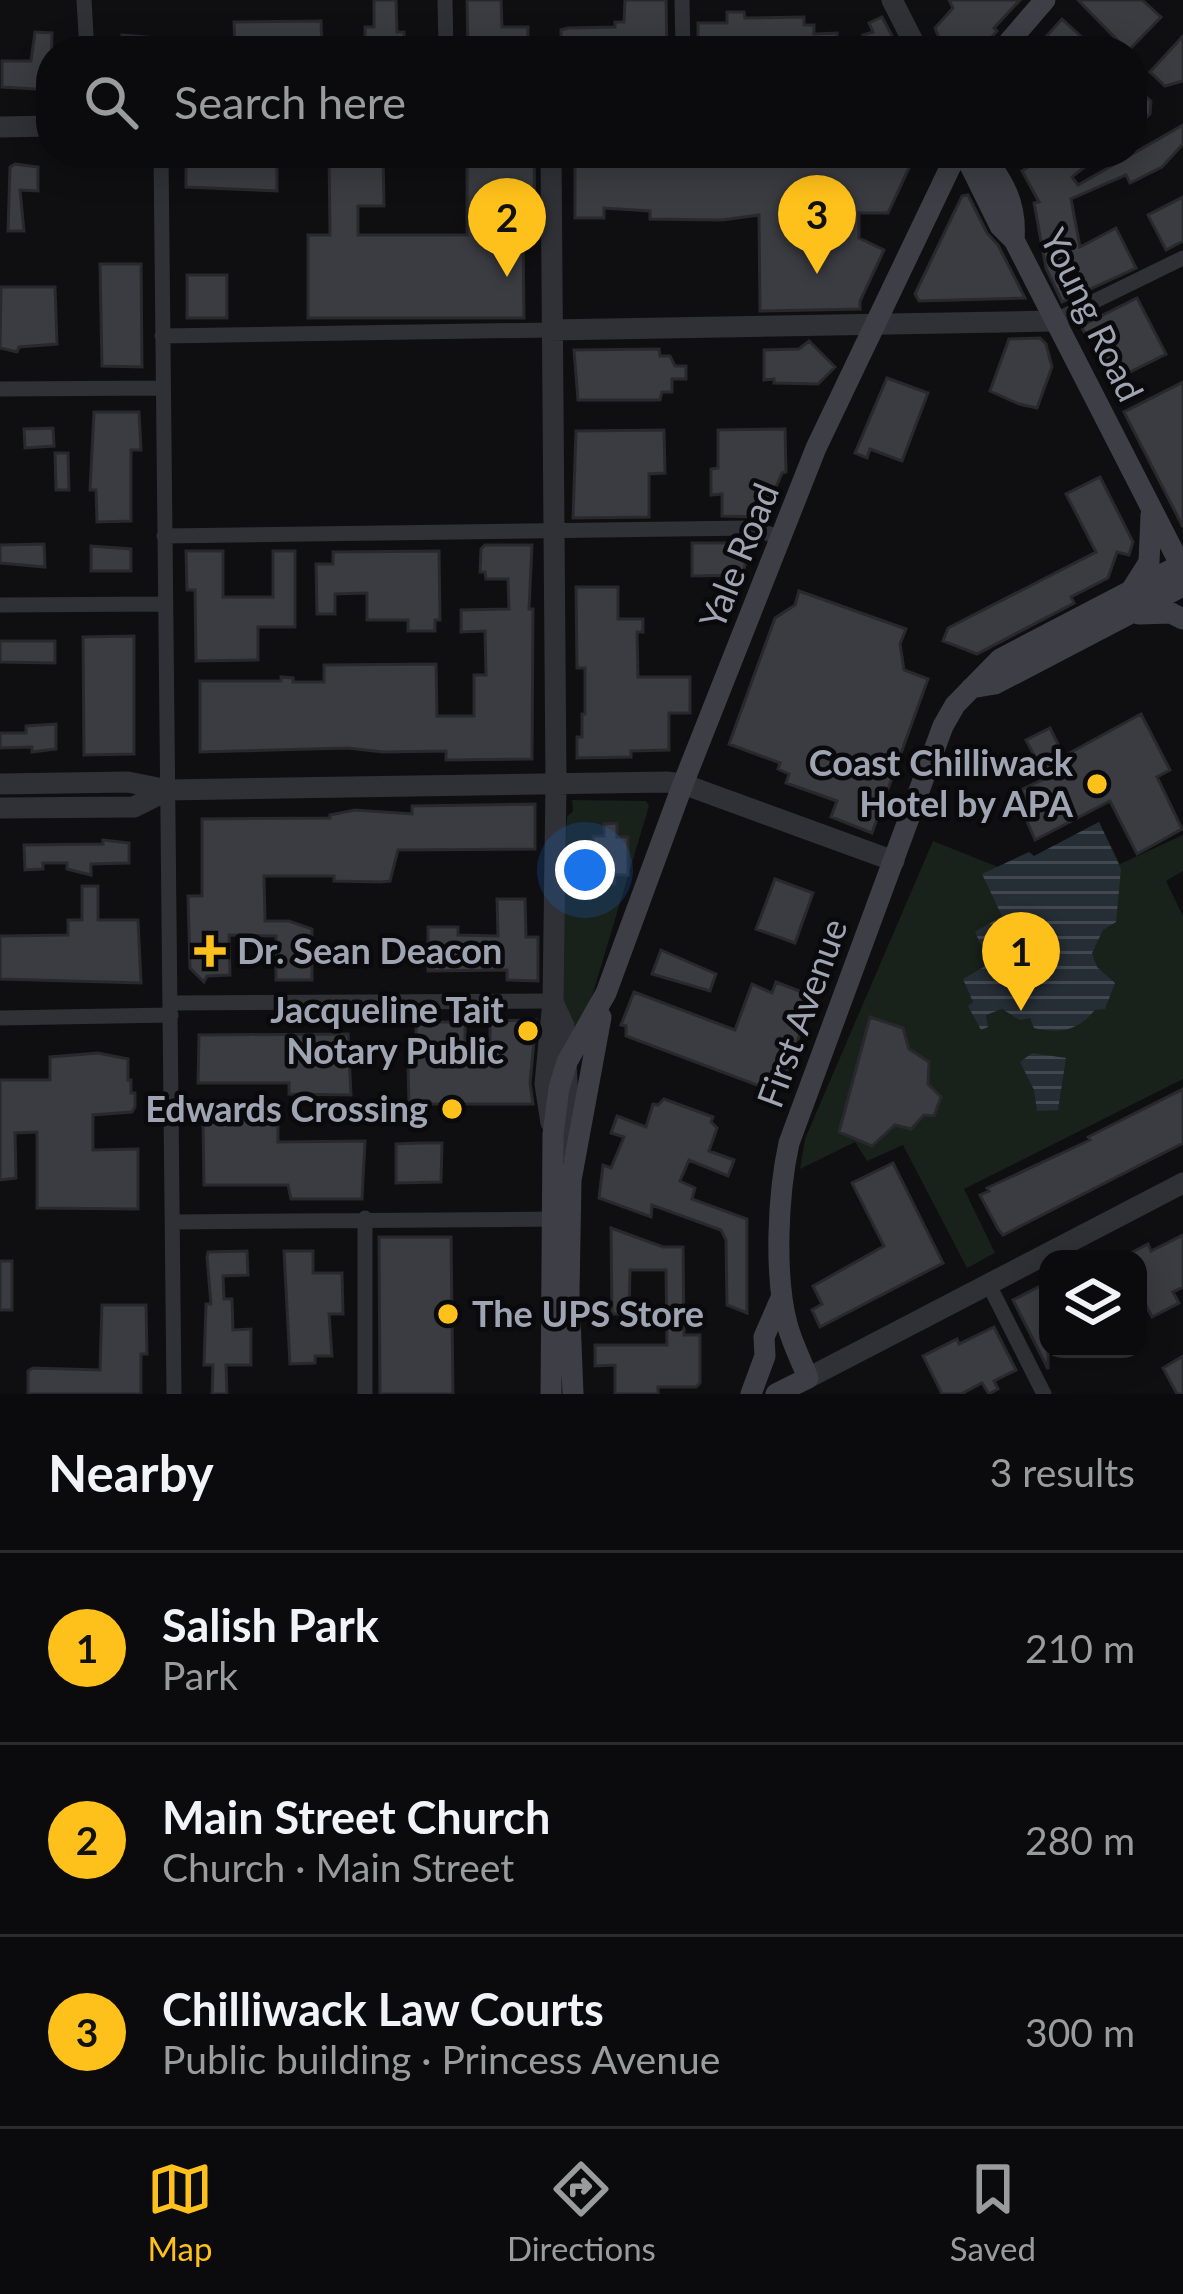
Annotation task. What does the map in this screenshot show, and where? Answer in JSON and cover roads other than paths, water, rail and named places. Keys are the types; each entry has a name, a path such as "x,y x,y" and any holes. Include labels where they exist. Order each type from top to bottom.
{"main road":[{"path":"1015,36 1045,0"},
{"name":"Yale Road","path":"573,1394 554,1134 567,1062 606,993 816,448 953,168"},
{"path":"969,168 1000,226 1014,241"},
{"name":"Young Road","path":"992,168 1016,213 1014,241 1182,572"},
{"path":"1130,593 1149,562 1151,508"},
{"path":"971,688 995,683 1120,617 1182,572"},
{"name":"First Avenue","path":"808,1378 790,1335 782,1298 782,1186 789,1143 943,726 1000,658 1182,572"},
{"path":"1120,617 1171,613 1183,619"},
{"name":"Yale Road","path":"551,1394 563,1219 606,993"},
{"path":"751,1394 765,1356 764,1337 782,1298"},
{"path":"776,1394 808,1378"}],"street":[{"path":"84,0 86,36"},
{"path":"445,0 446,36"},
{"path":"682,0 683,36"},
{"path":"892,0 910,36"},
{"path":"0,127 36,127"},
{"path":"161,168 174,1394"},
{"path":"551,168 556,783 553,1001 545,1084 554,1134"},
{"path":"162,336 1054,321 1183,258"},
{"path":"0,389 162,388"},
{"path":"164,536 751,528 782,538"},
{"path":"0,605 165,604"},
{"path":"0,784 128,782 168,790 683,784 894,861"},
{"path":"0,808 134,807 168,790"},
{"path":"0,1018 170,1009 553,1001"},
{"path":"553,1001 564,1026 572,1180"},
{"path":"808,1378 1183,1183"},
{"path":"365,1218 365,1394"},
{"path":"172,1222 563,1219"},
{"path":"988,1282 1044,1394"}],"place":[{"name":"Chilliwack Law Courts","path":"817,274"},
{"name":"Main Street Church","path":"507,277"},
{"name":"Coast Chilliwack Hotel by APA","path":"1097,784"},
{"name":"Dr. Sean Deacon","path":"210,951"},
{"name":"Salish Park","path":"1021,1011"},
{"name":"Jacqueline Tait Notary Public","path":"528,1031"},
{"name":"Edwards Crossing","path":"452,1109"},
{"name":"The UPS Store","path":"448,1314"}]}
